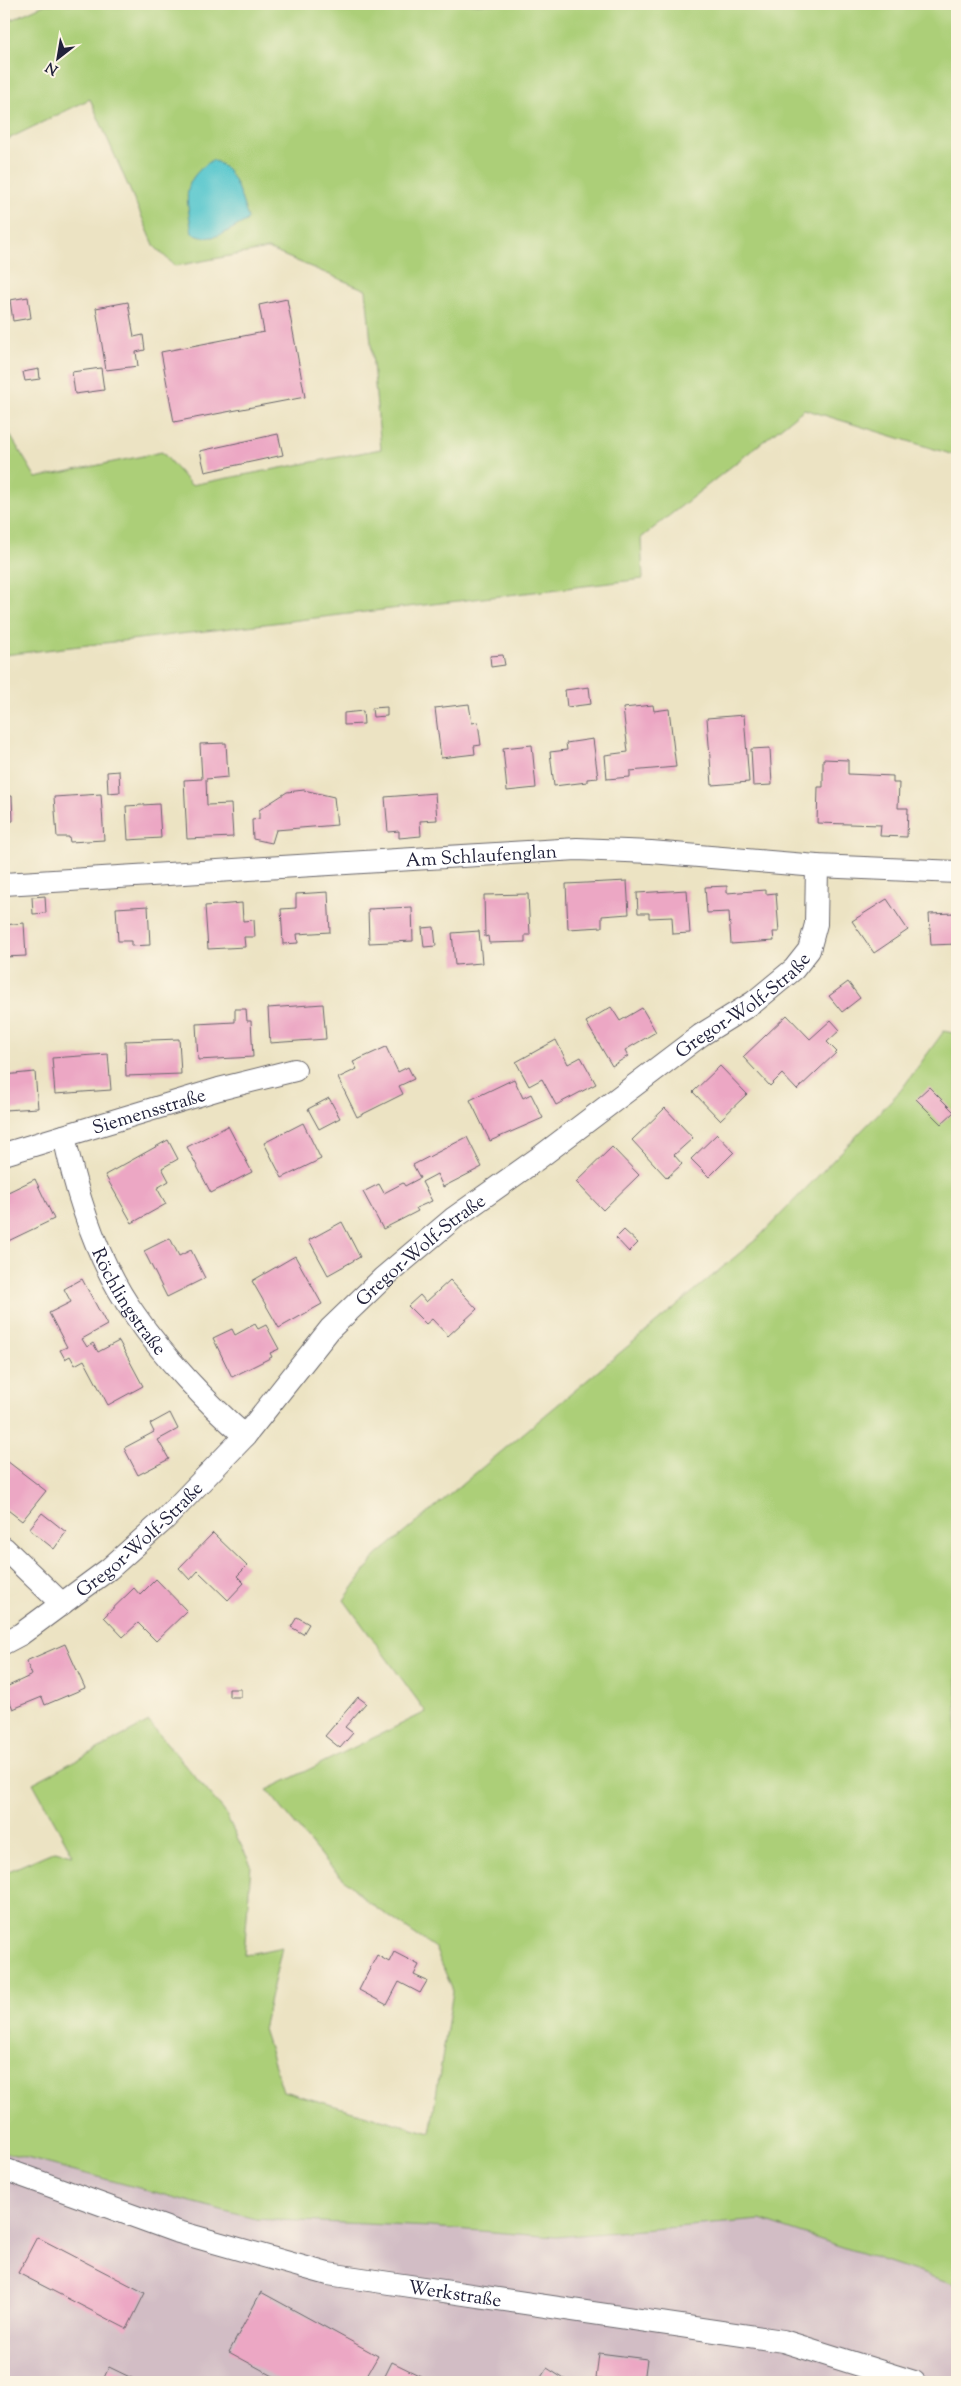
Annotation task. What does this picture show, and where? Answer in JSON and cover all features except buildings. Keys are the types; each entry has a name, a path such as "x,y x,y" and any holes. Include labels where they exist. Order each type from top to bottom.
{"street":[{"name":"Am Schlaufenglan","path":"4,884 577,849 651,852 817,866 957,872"},
{"name":"Gregor-Wolf-Straße","path":"4,1643 62,1604 109,1569 165,1519 245,1436 330,1329 383,1278 454,1218 540,1157 702,1035 754,1002 794,969 808,950 816,924 817,866"},
{"name":"Siemensstraße","path":"4,1154 219,1090 295,1070"},
{"name":"Röchlingstraße","path":"64,1136 72,1174 101,1253 134,1315 220,1414 245,1436"},
{"path":"4,1548 62,1604"},
{"name":"Werkstraße","path":"4,2169 175,2231 328,2274 783,2341 914,2382"}],"shaded area":[{"path":"4,2152 255,2219 430,2227 556,2237 761,2220 957,2285 957,2382 4,2382"}],"green space":[{"path":"46,4 957,4 957,456 804,409 641,538 643,579 4,655 4,425 36,478 162,452 191,485 381,449 366,290 268,249 175,266 155,247 90,99 4,141 4,23"},
{"path":"944,1031 957,1034 957,2285 761,2220 556,2237 430,2227 255,2219 4,2152 4,1873 55,1851 73,1855 33,1783 149,1722 224,1811 251,1865 244,1955 282,1947 263,2029 283,2091 430,2133 453,1991 435,1948 368,1902 326,1862 267,1790 426,1712 344,1600 376,1556 759,1237 901,1090"}],"water":[{"path":"212,160 226,169 236,184 248,218 246,221 220,235 206,237 192,233 187,200 190,184 194,176"}]}
